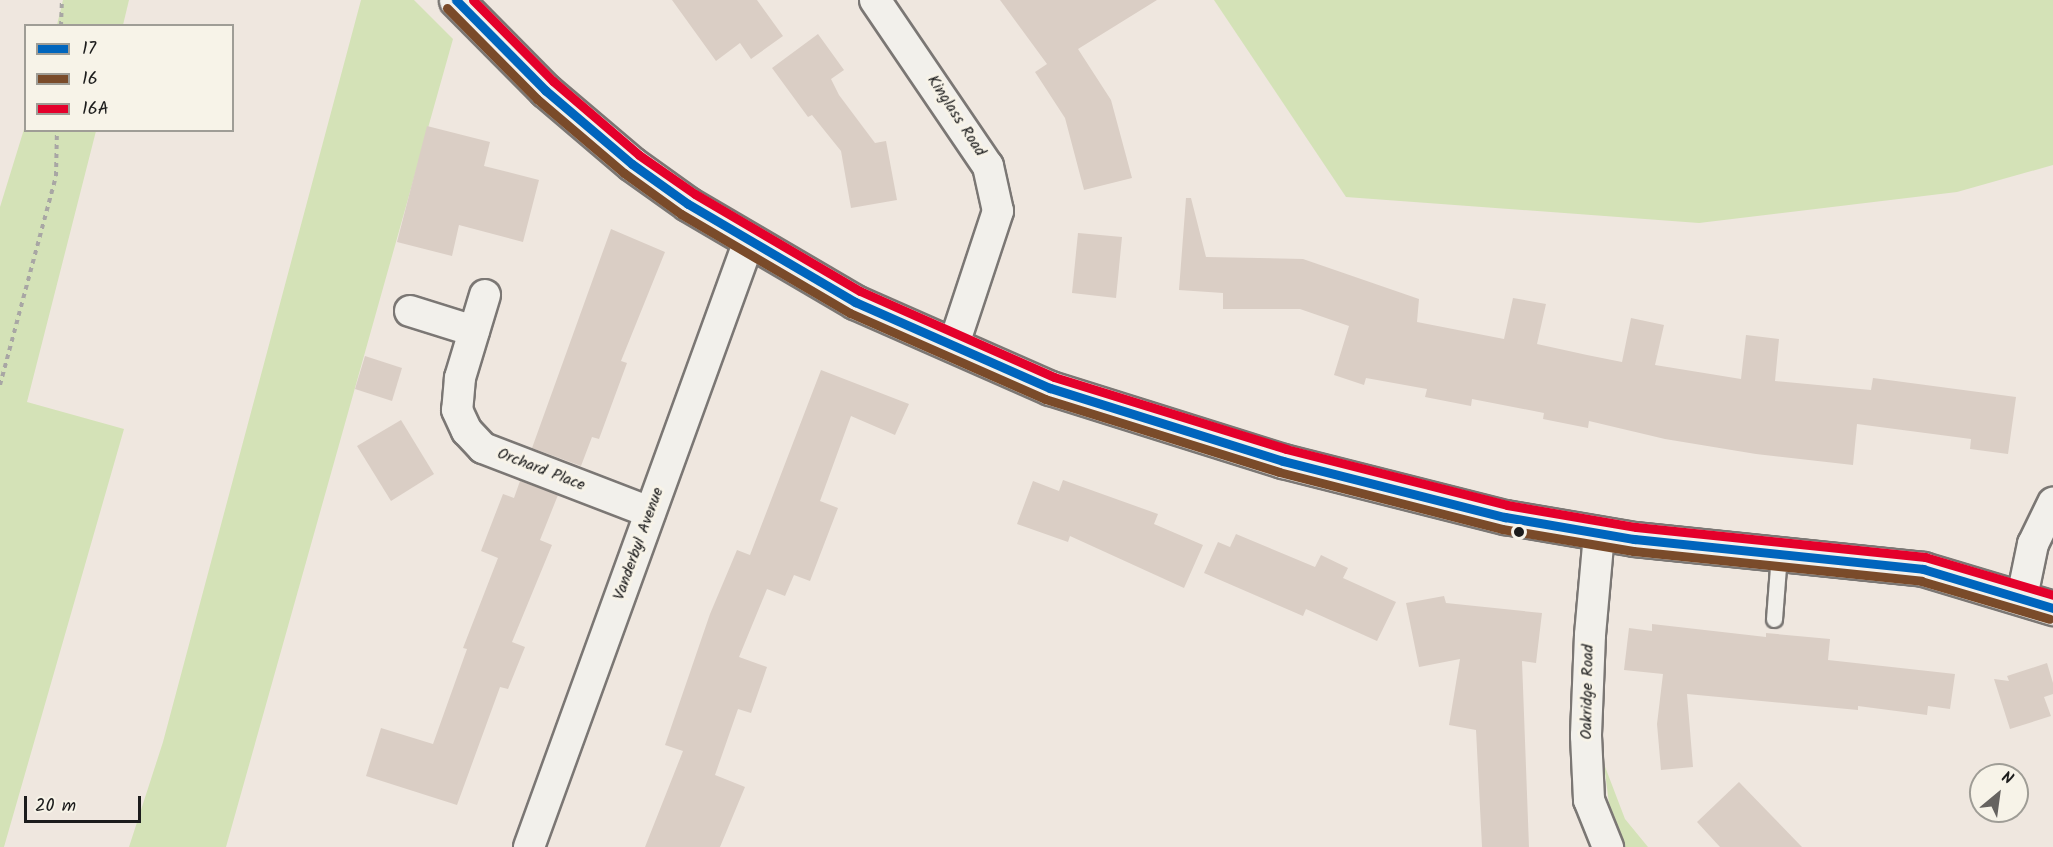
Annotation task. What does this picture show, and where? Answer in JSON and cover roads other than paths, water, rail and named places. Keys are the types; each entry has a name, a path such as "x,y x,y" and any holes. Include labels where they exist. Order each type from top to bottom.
{"main road":[{"path":"461,5 545,90 632,164 749,241 855,302 1050,388 1283,461 1505,517 1599,534 1923,569 2053,608"}],"street":[{"name":"Kinglass Road","path":"875,0 988,166 999,211 953,347"},
{"name":"Vanderbyl Avenue","path":"529,847 749,241"},
{"name":"Orchard Place","path":"485,295 460,378 457,410 467,431 483,448 651,512"},
{"path":"410,311 474,331"},
{"path":"2022,597 2033,544 2053,503"},
{"name":"Oakridge Road","path":"1599,534 1590,635 1586,736 1589,800 1608,847"}],"lane":[{"path":"1774,619 1779,554"}]}
